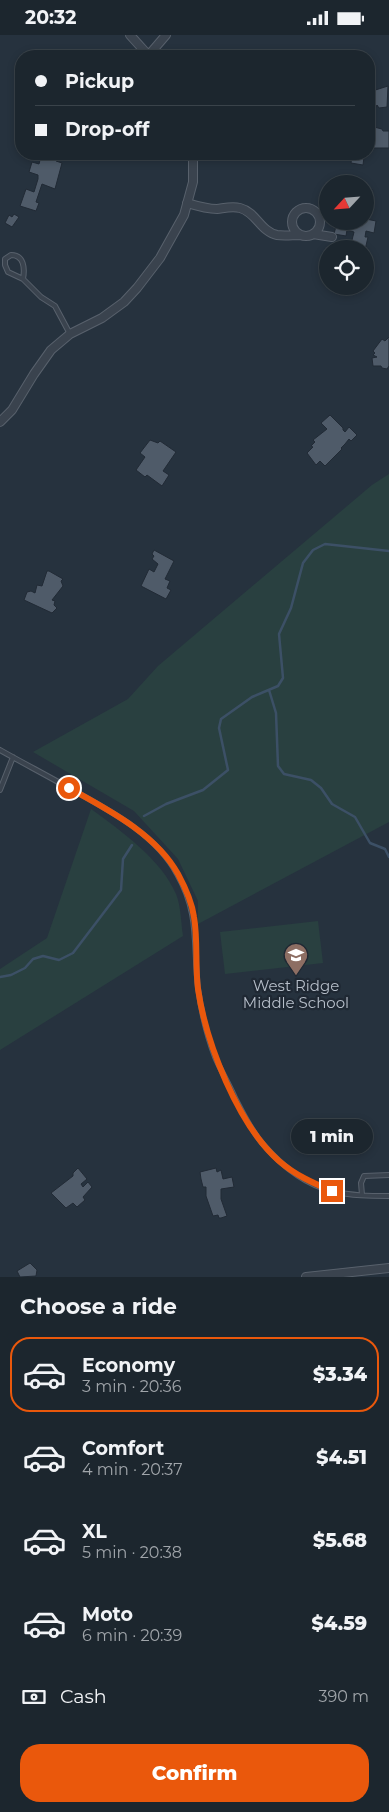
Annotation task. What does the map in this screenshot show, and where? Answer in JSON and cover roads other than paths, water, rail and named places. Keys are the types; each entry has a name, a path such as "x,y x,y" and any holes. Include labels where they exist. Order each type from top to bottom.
{"street":[{"path":"130,35 144,50"},
{"path":"154,50 166,35"},
{"path":"0,423 12,410 51,350 70,334 102,318 124,302 160,258 184,215 193,182 193,160"},
{"path":"187,203 199,207 217,209 242,208 252,215 265,229 276,235 313,234 332,237"},
{"path":"300,235 294,228 292,219 297,211 306,208 315,211 320,218 319,227 313,234"},
{"path":"306,1277 389,1268"}],"lane":[{"path":"24,279 25,269 21,259 16,255 11,255 6,259 5,265 8,272 24,279 41,297 55,305 70,334"},
{"path":"0,750 107,809 131,825 158,849 177,873 189,899 194,917 198,987 202,1013 215,1056 244,1114 261,1142 279,1161 300,1177 332,1191 389,1196"},
{"path":"0,790 13,757"},
{"path":"362,1195 361,1183 364,1176 389,1175"}],"waterway":[{"path":"144,816 166,804 203,790 228,770 219,728 221,719 252,697 278,686 283,678 279,634 291,608 303,563 313,550 325,544 389,551"},
{"path":"269,690 276,713 278,766 284,774 311,780 321,788 332,804 355,817 370,843 385,849 389,857"},
{"path":"0,977 11,975 25,968 33,959 43,956 59,960 73,953 121,890 123,859 132,845"}],"place":[{"name":"West Ridge Middle School","path":"296,976"}]}
